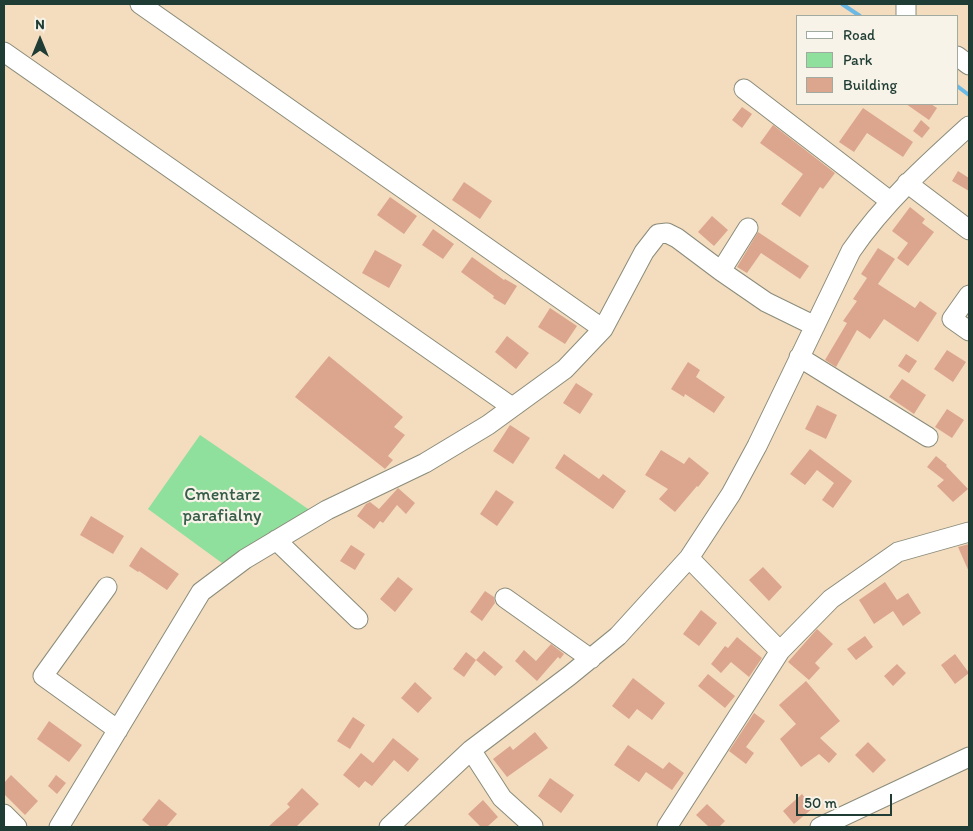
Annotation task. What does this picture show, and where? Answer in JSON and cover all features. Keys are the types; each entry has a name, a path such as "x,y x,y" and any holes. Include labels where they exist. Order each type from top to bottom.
{"street":[{"path":"140,4 603,329"},
{"path":"4,52 512,407"},
{"path":"958,57 969,65"},
{"path":"744,89 890,201"},
{"path":"389,827 471,750 569,676 618,636 689,558 731,494 757,446 851,252 866,228 907,183 969,126"},
{"path":"907,183 969,230"},
{"path":"721,272 748,228"},
{"path":"59,827 201,592 245,559 327,510 426,463 488,425 565,369 603,329 644,252 658,234 667,233 678,238 721,272 766,302 815,326"},
{"path":"969,295 952,319 969,331"},
{"path":"799,357 928,437"},
{"path":"667,827 780,651 831,599 898,552 969,532"},
{"path":"276,540 358,619"},
{"path":"689,558 780,651"},
{"path":"107,587 43,676 118,730"},
{"path":"505,598 591,658"},
{"path":"471,750 502,798 533,826"},
{"path":"820,827 969,757"},
{"path":"4,814 17,827"}],"green space":[{"name":"Cmentarz parafialny","path":"200,435 314,513 222,563 148,509"}],"building":[{"path":"907,105 932,105 937,108 929,120"},
{"path":"742,107 752,114 742,128 732,120"},
{"path":"863,108 913,142 903,157 867,133 854,152 839,142"},
{"path":"921,120 930,128 922,138 913,131"},
{"path":"773,125 835,173 823,189 820,187 800,217 781,204 803,174 760,143"},
{"path":"958,171 969,178 969,191 952,181"},
{"path":"464,182 492,201 480,219 452,200"},
{"path":"390,197 417,216 404,234 377,215"},
{"path":"910,207 925,219 922,223 934,232 908,266 897,258 908,243 892,231"},
{"path":"712,216 728,230 714,246 698,232"},
{"path":"433,229 454,244 443,259 422,245"},
{"path":"758,232 809,266 800,279 761,253 747,273 737,267"},
{"path":"878,248 895,259 878,284 915,308 920,301 937,313 918,342 884,319 870,339 857,330 836,367 825,360 847,323 843,321 857,301 853,299 867,278 861,274"},
{"path":"375,250 402,265 389,288 362,273"},
{"path":"472,257 504,280 517,286 505,305 493,298 494,296 461,272"},
{"path":"550,308 577,326 565,344 538,327"},
{"path":"507,336 529,353 516,369 495,352"},
{"path":"947,350 966,362 953,382 934,369"},
{"path":"906,354 917,361 909,373 898,366"},
{"path":"329,356 403,417 394,427 405,435 388,456 393,460 385,469 295,397"},
{"path":"688,362 700,370 696,377 725,397 714,413 685,394 684,397 671,389"},
{"path":"902,379 926,395 914,414 889,397"},
{"path":"576,383 593,394 580,414 563,403"},
{"path":"817,405 837,415 826,439 805,429"},
{"path":"947,409 964,420 952,438 935,427"},
{"path":"510,425 530,438 513,464 493,451"},
{"path":"810,449 852,481 833,508 822,500 834,483 817,470 805,485 790,474"},
{"path":"661,450 684,464 689,457 709,473 675,512 659,499 668,489 645,475"},
{"path":"564,454 599,479 603,474 626,491 613,509 555,468"},
{"path":"936,456 947,465 968,489 953,502 937,486 944,480 927,467"},
{"path":"398,488 415,503 406,514 397,505 383,523 380,521 374,529 357,516 366,504 370,502 379,509"},
{"path":"496,490 514,502 497,526 480,514"},
{"path":"91,516 124,536 113,554 80,535"},
{"path":"969,544 969,572 958,547"},
{"path":"351,545 365,554 355,570 340,561"},
{"path":"141,547 179,574 167,590 129,566"},
{"path":"763,567 782,587 769,601 749,580"},
{"path":"398,577 413,589 395,612 380,599"},
{"path":"885,582 897,600 908,593 921,613 903,626 893,611 874,624 859,600"},
{"path":"485,591 494,597 495,603 482,621 470,612"},
{"path":"701,610 717,623 699,646 683,634"},
{"path":"817,629 833,644 815,663 820,668 809,680 788,662"},
{"path":"865,636 873,647 856,660 847,649"},
{"path":"737,637 762,658 749,677 731,662 721,673 711,664 725,646 728,648"},
{"path":"551,644 564,654 560,659 558,657 537,681 515,661 524,650 536,661"},
{"path":"484,651 503,667 495,676 476,660"},
{"path":"466,652 476,660 464,677 453,669"},
{"path":"955,654 969,673 955,684 941,665"},
{"path":"897,664 906,673 893,686 884,676"},
{"path":"708,674 735,696 725,708 698,686"},
{"path":"633,678 665,703 652,720 637,709 629,719 612,706"},
{"path":"806,681 840,721 820,738 837,754 829,763 819,754 801,767 780,739 796,724 779,705"},
{"path":"415,682 432,698 418,713 401,698"},
{"path":"754,713 765,721 746,747 754,753 746,764 729,751"},
{"path":"353,717 365,725 350,749 337,741"},
{"path":"49,721 82,745 69,762 37,739"},
{"path":"535,732 548,748 507,777 493,759 510,746 513,750"},
{"path":"393,738 419,759 408,772 394,760 372,786 365,781 359,788 343,775 361,753 373,763"},
{"path":"868,742 886,760 873,773 855,755"},
{"path":"628,745 663,769 669,762 684,773 672,790 646,772 639,782 614,765"},
{"path":"11,775 38,801 25,815 4,794 4,783"},
{"path":"56,775 66,783 57,794 48,786"},
{"path":"550,778 574,795 561,813 538,796"},
{"path":"302,788 319,804 296,827 268,827 290,807 287,804"},
{"path":"802,794 813,808 794,824 783,811"},
{"path":"159,799 177,814 166,827 151,827 142,820"},
{"path":"483,800 498,817 487,827 481,827 468,814"},
{"path":"707,804 725,821 719,827 709,827 696,815"}],"waterway":[{"path":"842,4 858,15"},
{"path":"958,87 969,95"}]}
